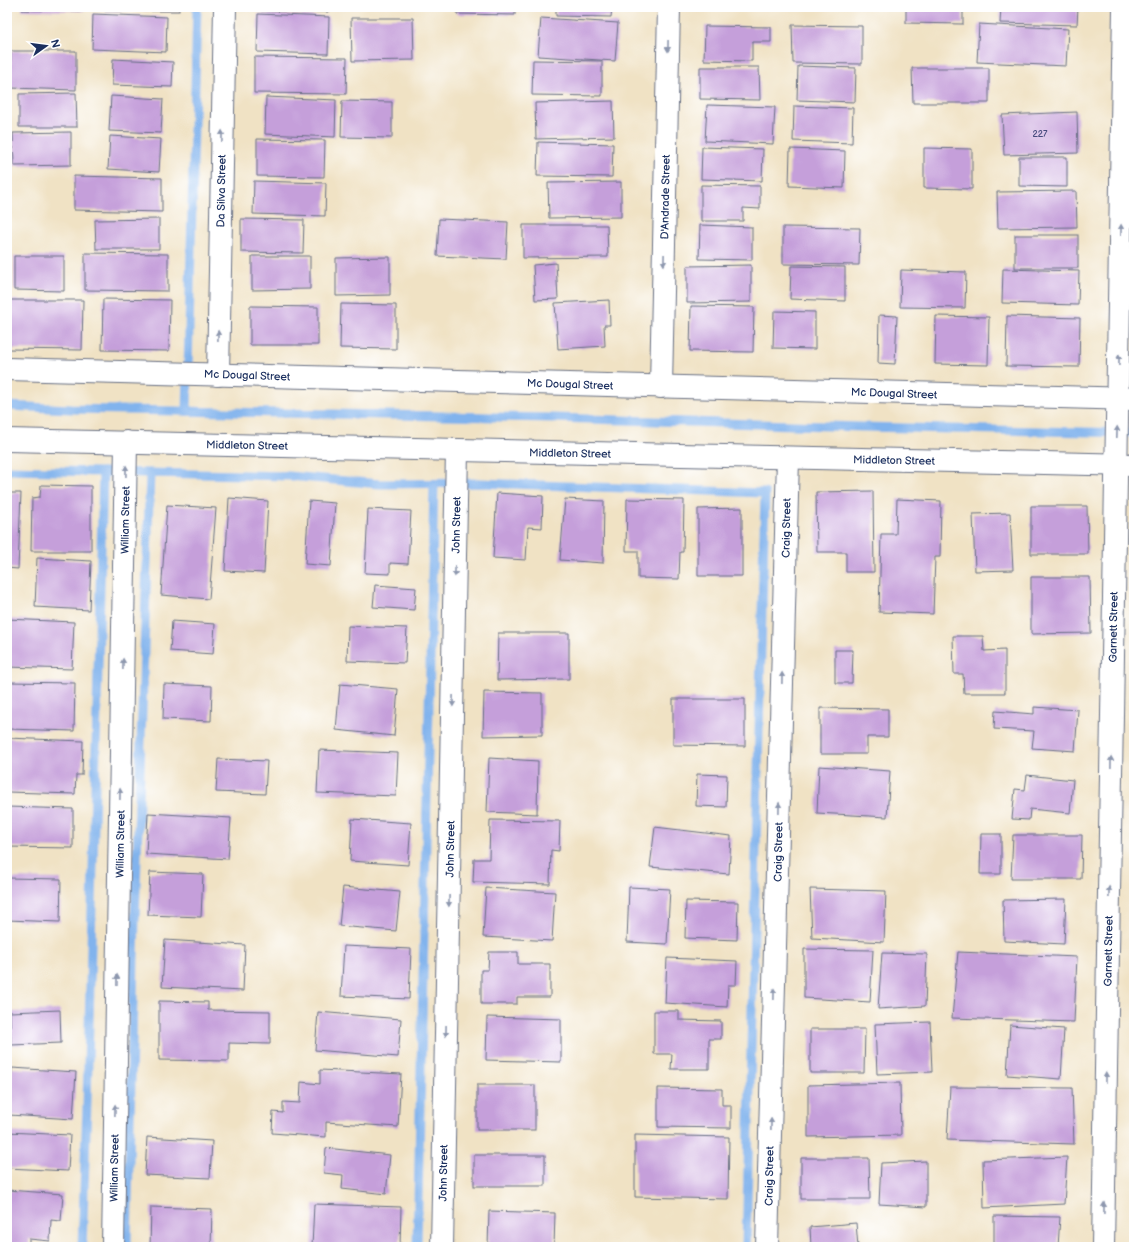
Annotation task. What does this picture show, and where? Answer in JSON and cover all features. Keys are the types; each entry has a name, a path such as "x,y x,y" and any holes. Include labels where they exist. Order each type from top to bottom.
{"street":[{"name":"Da Silva Street","path":"211,374 225,7"},
{"name":"D'Andrade Street","path":"661,387 669,7"},
{"name":"Garnett Street","path":"1103,1247 1125,465 1124,7"},
{"name":"Mc Dougal Street","path":"7,369 1126,399"},
{"name":"Middleton Street","path":"7,440 126,442 457,457 788,458 1125,465"},
{"name":"William Street","path":"113,1247 126,442"},
{"name":"John Street","path":"442,1247 457,457"},
{"name":"Craig Street","path":"767,1247 788,458"}],"building":[{"path":"22,7 84,7 84,11 22,10"},
{"path":"105,7 179,7 179,11 105,11"},
{"path":"262,7 329,7 328,12 261,11"},
{"path":"457,7 515,7 515,15 457,14"},
{"path":"556,7 612,7 611,17 556,16"},
{"path":"906,7 963,7 963,24 906,23"},
{"path":"1001,7 1078,7 1077,25 1000,23"},
{"path":"93,14 167,17 166,52 92,49"},
{"path":"258,14 329,17 328,54 257,52"},
{"path":"351,18 413,18 414,60 352,61"},
{"path":"541,18 618,23 615,61 538,56"},
{"path":"979,24 1068,29 1066,66 977,62"},
{"path":"792,25 862,26 862,64 793,63"},
{"path":"705,26 771,27 771,42 752,42 752,61 704,60"},
{"path":"11,51 76,51 76,90 10,88"},
{"path":"254,57 347,58 346,94 254,93"},
{"path":"113,59 173,62 172,87 112,85"},
{"path":"533,60 602,61 602,96 532,95"},
{"path":"798,66 856,68 855,102 797,100"},
{"path":"700,67 759,67 760,100 700,99"},
{"path":"912,68 989,68 989,103 913,103"},
{"path":"76,93 77,127 19,127 19,94"},
{"path":"111,96 163,99 161,133 109,131"},
{"path":"266,97 336,100 335,137 265,134"},
{"path":"342,101 392,102 392,138 341,137"},
{"path":"613,101 614,137 536,139 535,103"},
{"path":"707,105 775,107 773,144 705,141"},
{"path":"794,106 853,108 852,143 793,141"},
{"path":"1077,112 1078,153 1004,155 1002,115"},
{"path":"71,132 71,165 14,166 13,133"},
{"path":"110,136 161,139 159,172 108,169"},
{"path":"257,139 325,140 324,177 257,176"},
{"path":"538,142 613,144 612,177 537,176"},
{"path":"702,147 763,149 762,181 701,179"},
{"path":"924,148 972,149 972,189 924,188"},
{"path":"790,149 845,151 844,188 789,186"},
{"path":"1019,157 1067,157 1067,187 1019,186"},
{"path":"74,176 162,178 162,212 74,210"},
{"path":"254,181 326,183 325,216 253,214"},
{"path":"621,182 621,217 549,218 548,183"},
{"path":"701,185 760,186 760,209 743,208 743,221 701,221"},
{"path":"1076,191 1077,227 998,228 997,192"},
{"path":"159,219 159,249 96,249 95,220"},
{"path":"241,219 304,220 303,253 241,252"},
{"path":"439,219 508,222 506,259 437,256"},
{"path":"523,225 607,225 608,257 523,258"},
{"path":"700,225 752,227 752,260 699,259"},
{"path":"783,227 860,228 859,265 783,264"},
{"path":"1015,235 1078,235 1078,268 1015,268"},
{"path":"85,253 168,254 168,291 85,290"},
{"path":"14,256 64,256 64,291 14,290"},
{"path":"252,256 310,256 310,289 252,290"},
{"path":"390,257 390,295 336,296 336,258"},
{"path":"556,263 558,299 535,300 533,265"},
{"path":"751,265 751,302 687,303 687,266"},
{"path":"791,266 845,267 845,301 790,299"},
{"path":"1003,269 1079,271 1078,305 1002,303"},
{"path":"901,270 966,272 965,308 900,307"},
{"path":"103,299 170,300 169,351 102,350"},
{"path":"7,300 83,300 82,350 7,349"},
{"path":"609,300 610,325 604,325 605,346 558,349 555,303"},
{"path":"341,304 396,305 396,349 340,348"},
{"path":"250,306 318,307 318,345 250,345"},
{"path":"691,306 754,307 753,352 690,351"},
{"path":"774,311 815,312 815,349 773,348"},
{"path":"879,315 897,316 895,364 878,363"},
{"path":"936,316 989,317 988,365 935,364"},
{"path":"1007,316 1080,318 1079,367 1006,366"},
{"path":"41,485 91,486 91,551 31,551 32,498 40,497"},
{"path":"873,491 874,572 846,572 846,552 817,552 816,492"},
{"path":"7,493 21,493 18,569 7,568"},
{"path":"497,493 543,496 542,528 528,527 526,560 493,558"},
{"path":"229,498 268,501 264,573 225,571"},
{"path":"565,499 604,501 603,563 560,560"},
{"path":"627,499 684,500 683,552 680,552 679,579 638,578 638,551 626,551"},
{"path":"897,499 941,501 940,557 935,557 933,614 879,612 881,534 896,534"},
{"path":"309,501 335,503 331,566 305,564"},
{"path":"167,505 216,508 209,599 161,595"},
{"path":"1031,506 1087,506 1088,554 1031,554"},
{"path":"742,508 742,576 698,576 698,509"},
{"path":"368,509 411,511 408,564 390,563 390,574 365,573"},
{"path":"1010,513 1013,570 975,571 973,514"},
{"path":"37,558 91,561 89,610 35,607"},
{"path":"1031,577 1090,577 1091,633 1031,634"},
{"path":"375,585 416,588 414,610 373,607"},
{"path":"7,619 74,622 72,669 7,667"},
{"path":"172,621 215,624 213,654 170,651"},
{"path":"348,626 407,628 405,663 347,661"},
{"path":"498,633 569,633 569,679 497,680"},
{"path":"953,636 983,636 984,651 1005,650 1005,693 964,693 963,674 954,674"},
{"path":"835,650 853,650 852,683 835,683"},
{"path":"7,682 75,683 74,731 7,729"},
{"path":"164,684 212,686 211,721 163,719"},
{"path":"340,684 398,689 394,736 336,730"},
{"path":"484,692 542,693 542,735 483,736"},
{"path":"673,699 745,699 745,746 673,745"},
{"path":"1034,707 1078,710 1075,751 1032,748 1034,731 994,729 995,711 1034,714"},
{"path":"820,708 888,709 888,737 867,737 867,754 820,754"},
{"path":"7,738 83,741 82,775 76,775 75,794 7,792"},
{"path":"319,750 398,753 396,796 317,793"},
{"path":"489,758 538,761 537,814 487,812"},
{"path":"218,759 267,761 265,794 216,792"},
{"path":"819,766 890,771 887,817 817,813"},
{"path":"697,774 727,775 726,807 696,806"},
{"path":"1027,775 1073,780 1070,813 1030,809 1029,820 1012,819 1015,789 1025,790"},
{"path":"7,807 73,809 73,848 7,847"},
{"path":"148,813 231,818 228,859 146,854"},
{"path":"352,819 411,823 408,865 350,861"},
{"path":"490,820 560,821 559,851 551,850 550,884 473,882 474,859 489,859"},
{"path":"655,827 731,836 729,874 650,867"},
{"path":"981,834 1001,834 1001,874 980,874"},
{"path":"1013,835 1082,835 1081,879 1011,879"},
{"path":"150,872 203,874 201,917 148,915"},
{"path":"7,878 61,879 60,922 7,920"},
{"path":"343,887 400,892 396,931 339,926"},
{"path":"629,887 670,889 667,944 627,942"},
{"path":"486,888 555,892 552,941 483,937"},
{"path":"810,889 886,891 884,942 812,938"},
{"path":"1066,899 1064,944 1004,941 1003,900"},
{"path":"686,901 738,902 737,940 685,938"},
{"path":"165,940 245,945 243,991 162,987"},
{"path":"344,946 411,949 409,999 341,996"},
{"path":"804,949 873,950 870,1002 804,998"},
{"path":"489,952 518,952 518,964 550,964 550,997 517,997 517,1004 481,1004 481,970 488,970"},
{"path":"958,952 1077,957 1074,1022 952,1018"},
{"path":"882,953 927,954 925,1006 878,1009"},
{"path":"667,958 737,961 736,985 728,985 727,1007 665,1003"},
{"path":"159,1001 208,1002 208,1010 270,1011 270,1044 229,1043 229,1061 159,1060"},
{"path":"60,1010 61,1043 11,1045 10,1012"},
{"path":"654,1011 679,1011 679,1020 721,1021 721,1039 709,1039 709,1069 671,1069 672,1054 654,1054"},
{"path":"318,1012 401,1019 398,1057 315,1050"},
{"path":"487,1017 561,1019 561,1062 486,1060"},
{"path":"930,1022 932,1072 877,1074 875,1024"},
{"path":"1010,1025 1064,1029 1061,1079 1007,1075"},
{"path":"810,1029 865,1029 864,1073 810,1073"},
{"path":"12,1068 76,1072 73,1119 9,1115"},
{"path":"320,1070 401,1074 398,1127 326,1122 326,1137 272,1133 273,1112 283,1113 283,1102 300,1103 301,1082 320,1084"},
{"path":"900,1083 901,1135 808,1137 808,1085"},
{"path":"477,1085 535,1085 535,1130 477,1130"},
{"path":"950,1087 1072,1088 1074,1144 947,1140"},
{"path":"658,1088 722,1089 722,1105 731,1105 731,1128 658,1127"},
{"path":"7,1132 70,1135 68,1171 7,1168"},
{"path":"635,1135 729,1137 728,1199 635,1197"},
{"path":"147,1137 212,1141 210,1178 145,1175"},
{"path":"326,1148 390,1155 386,1194 342,1189 343,1175 324,1173"},
{"path":"474,1155 545,1155 545,1186 474,1186"},
{"path":"1067,1157 1064,1204 984,1208 983,1160"},
{"path":"801,1158 869,1158 870,1199 801,1199"},
{"path":"926,1161 926,1207 879,1204 881,1163"},
{"path":"7,1190 63,1194 61,1221 51,1220 50,1241 29,1239 29,1247 7,1247"},
{"path":"314,1204 401,1207 400,1247 312,1247"},
{"path":"151,1207 212,1209 211,1247 150,1247"},
{"path":"489,1211 555,1213 554,1247 488,1247"},
{"path":"994,1216 1060,1217 1058,1247 994,1247"},
{"path":"856,1223 858,1247 811,1247 810,1227"}],"waterway":[{"path":"187,411 197,7"},
{"path":"7,406 71,409 553,418 1134,433"},
{"path":"7,470 289,476 380,484 481,483 765,493 746,1247"},
{"path":"82,1247 103,472"},
{"path":"127,1247 135,920 150,473"},
{"path":"417,1247 434,484"}]}
